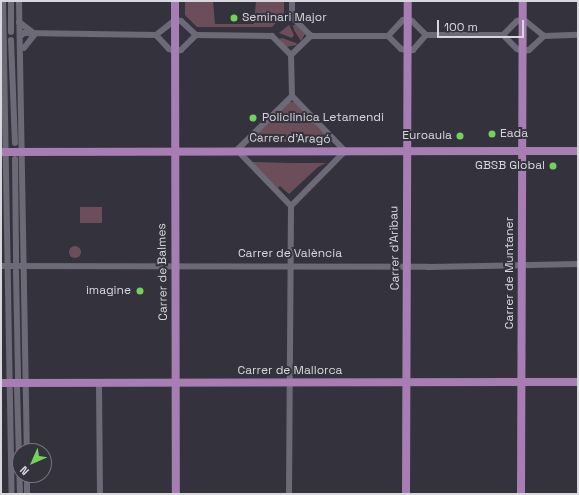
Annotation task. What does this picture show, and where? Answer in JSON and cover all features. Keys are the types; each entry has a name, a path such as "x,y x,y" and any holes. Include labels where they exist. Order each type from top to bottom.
{"main road":[{"name":"Carrer de Balmes","path":"175,1 178,20 175,51 174,152 176,266 176,494"},
{"name":"Carrer d'Aribau","path":"406,494 408,1"},
{"name":"Carrer de Muntaner","path":"521,494 523,1"},
{"name":"Carrer d'Aragó","path":"4,152 174,152 237,150 578,151"},
{"name":"Carrer de Mallorca","path":"1,383 14,385 99,383 406,384 578,382"}],"street":[{"path":"3,1 4,152 8,266 20,494"},
{"path":"11,1 11,32"},
{"path":"19,1 21,23 21,152 27,443"},
{"path":"292,1 292,17 311,36"},
{"path":"22,35 24,33 158,37 178,20 196,35 272,36 291,55 292,96 345,151 291,206 289,494"},
{"path":"388,36 403,20 412,21 426,35 503,35 517,21 523,20 544,36 578,35"},
{"path":"21,23 35,34"},
{"path":"24,48 35,34"},
{"path":"158,37 169,49 175,51 181,50 196,35"},
{"path":"291,55 311,36 388,36 401,49 413,50 426,35"},
{"path":"503,35 513,46 523,51 529,50 544,36"},
{"path":"11,40 14,143"},
{"path":"291,206 237,150 292,96"},
{"path":"15,159 16,262"},
{"name":"Carrer de València","path":"1,266 407,266 578,264"},
{"path":"16,271 18,379"},
{"path":"99,383 100,494"},
{"path":"12,494 14,385"},
{"path":"27,483 27,494"}],"shaded area":[{"path":"185,1 213,1 215,24 254,24 256,1 284,1 284,14 272,27 197,27 185,15"},
{"path":"289,25 294,35 292,38 279,33"},
{"path":"293,25 296,25 305,34 301,41 294,30"},
{"path":"282,38 296,43 297,45 286,47 279,39"},
{"path":"287,102 296,102 335,142 248,142"},
{"path":"252,162 326,163 318,167 289,194 280,186 278,188"},
{"path":"80,207 102,207 102,223 80,223"},
{"path":"77,246 80,247 80,257 73,258 70,257 69,250 70,247"}],"place":[{"name":"Seminari Major","path":"234,18"},
{"name":"Policlinica Letamendi","path":"253,118"},
{"name":"Eada","path":"492,134"},
{"name":"Euroaula","path":"460,136"},
{"name":"GBSB Global","path":"553,166"},
{"name":"imagine","path":"140,291"}]}
